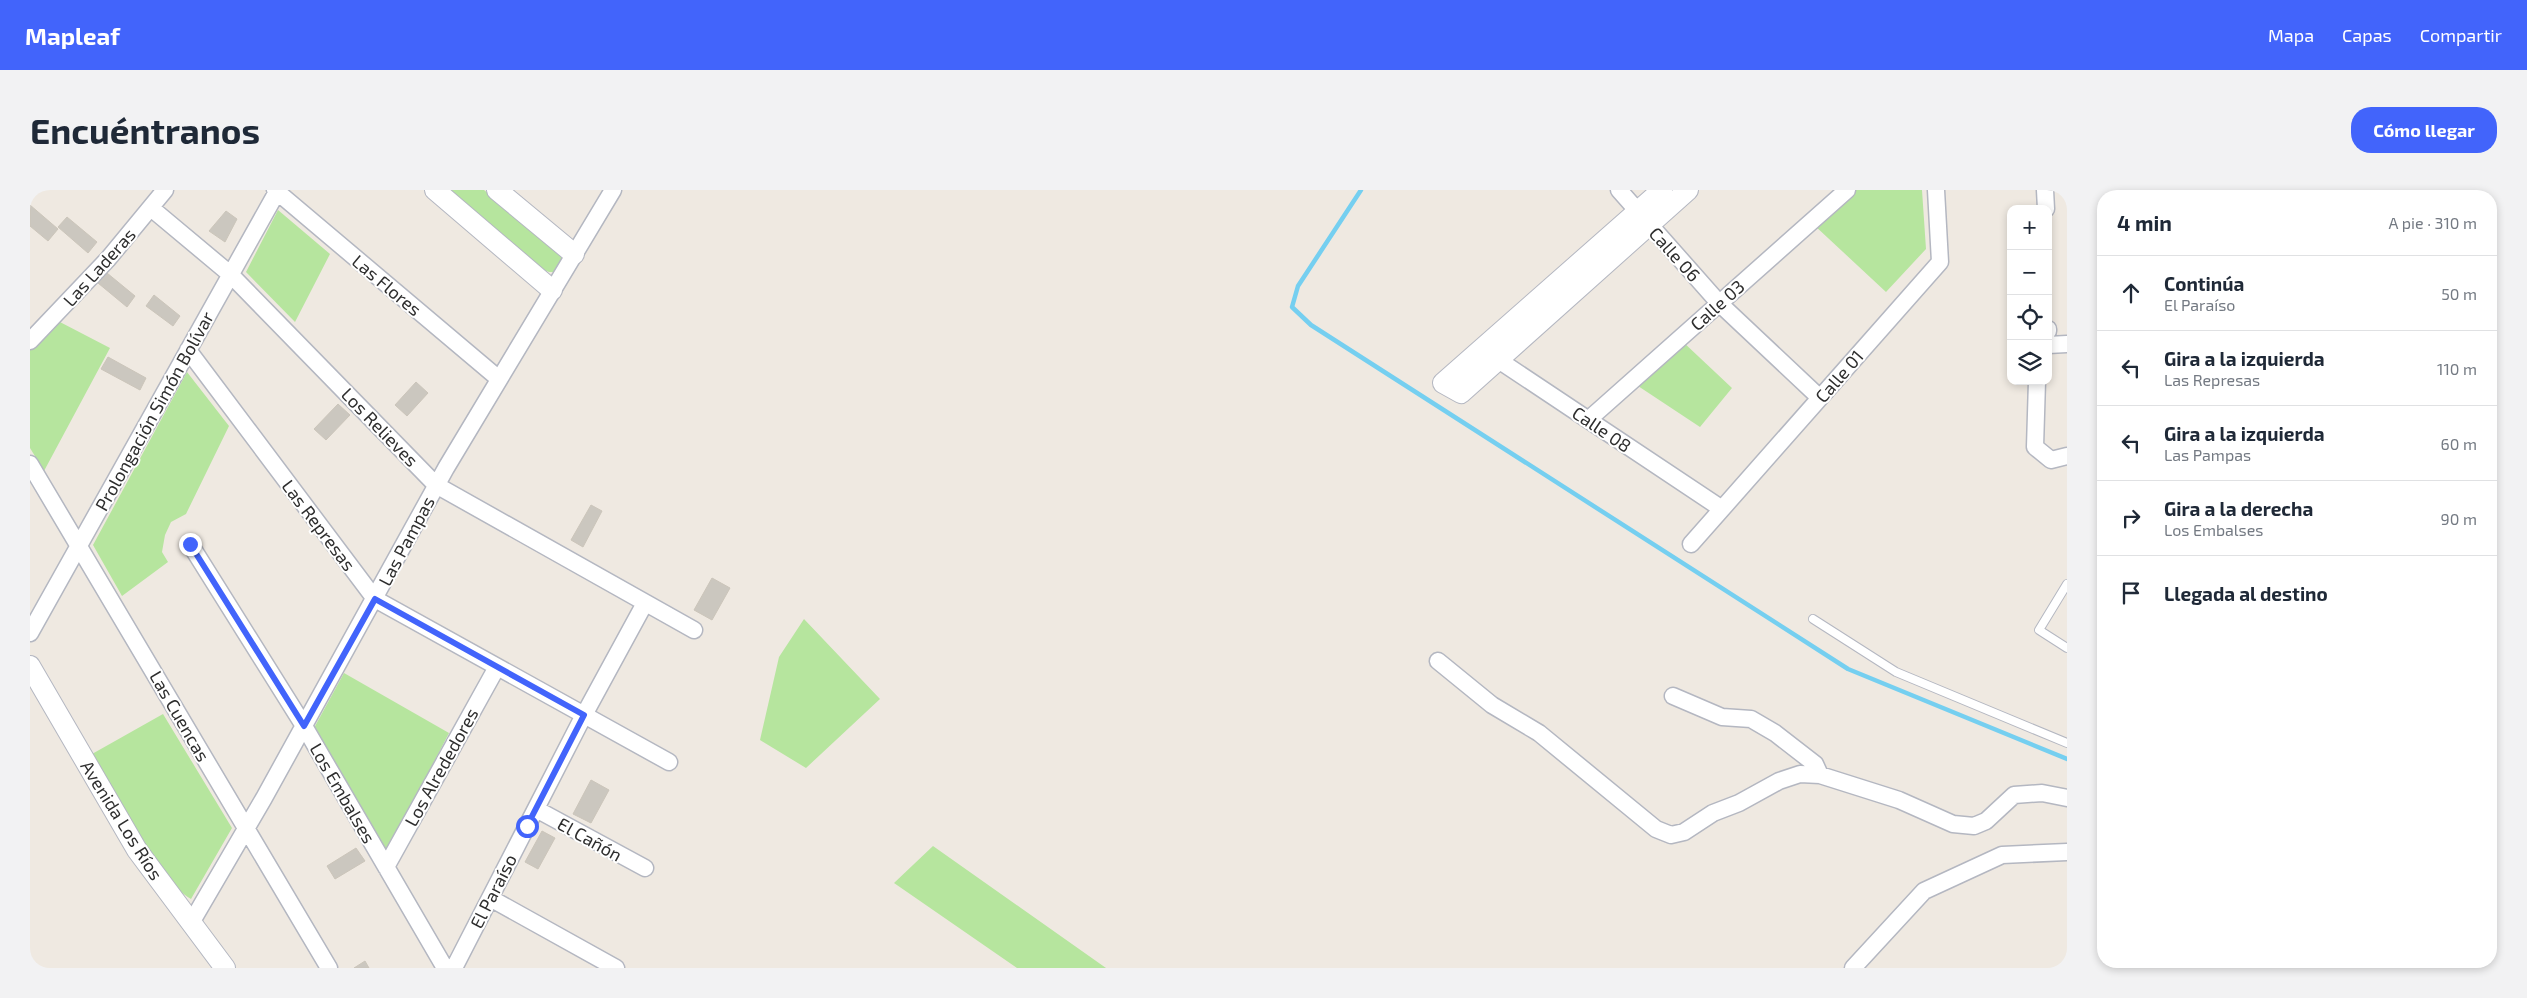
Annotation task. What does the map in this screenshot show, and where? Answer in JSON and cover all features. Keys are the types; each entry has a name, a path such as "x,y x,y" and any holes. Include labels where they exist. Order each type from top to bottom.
{"street":[{"name":"Las Laderas","path":"30,342 101,266 165,190"},
{"path":"435,190 552,290"},
{"path":"497,190 574,254"},
{"name":"Las Pampas","path":"191,923 304,726 436,485 613,190"},
{"name":"Calle 06","path":"1619,190 1719,303 1820,398"},
{"path":"1662,190 1643,218 1499,360 1461,393 1443,383 1643,218 1688,190"},
{"name":"Calle 03","path":"1588,420 1847,190"},
{"name":"Calle 01","path":"1691,544 1940,262 1936,190"},
{"path":"2044,190 2046,205"},
{"name":"Prolongación Simón Bolívar","path":"30,633 277,191"},
{"name":"Las Flores","path":"277,191 499,379"},
{"name":"Los Relieves","path":"151,208 230,274 436,485 694,630"},
{"path":"2052,345 2067,344"},
{"name":"Calle 08","path":"1482,349 1722,509"},
{"name":"Las Represas","path":"188,350 375,599 669,762"},
{"path":"2037,385 2035,447 2051,460 2067,456"},
{"name":"Las Cuencas","path":"30,464 329,968"},
{"name":"Los Embalses","path":"190,544 304,726 445,968"},
{"name":"El Paraíso","path":"454,968 584,715 645,602"},
{"path":"1438,661 1492,705 1539,733 1656,829 1671,835 1684,832 1714,812 1738,803 1780,781 1800,774 1820,775 1898,800 1953,824 1974,826 1986,821 2014,795 2042,793 2067,798"},
{"name":"Avenida Los Ríos","path":"30,666 136,850 224,968"},
{"name":"Los Alrededores","path":"386,867 496,667"},
{"path":"1673,696 1722,717 1751,719 1775,733 1815,764 1820,775"},
{"name":"El Cañón","path":"536,809 645,868"},
{"path":"1853,968 1924,891 2002,855 2067,852"},
{"path":"490,898 616,968"}],"lane":[{"path":"2067,584 2039,630 2067,648"},
{"path":"1813,619 1896,672 2067,743"}],"green space":[{"path":"447,190 484,190 556,250 561,255 562,263 555,272 542,269"},
{"path":"1854,190 1922,190 1926,249 1886,292 1814,225"},
{"path":"278,210 330,254 295,322 246,272"},
{"path":"58,321 110,348 44,471 30,448 30,349"},
{"path":"1682,341 1732,388 1700,427 1635,384"},
{"path":"187,372 229,426 186,514 171,522 165,535 162,552 168,562 122,596 93,545"},
{"path":"804,619 880,699 806,768 760,740 779,657"},
{"path":"344,673 449,733 390,847 381,850 314,728"},
{"path":"163,714 232,828 191,899 178,889 150,854 92,754"},
{"path":"933,846 1106,968 1017,968 894,883"}],"building":[{"path":"30,205 58,229 48,241 30,226"},
{"path":"226,211 237,219 225,242 209,231"},
{"path":"67,217 97,242 88,253 58,227"},
{"path":"107,273 135,296 127,307 98,283"},
{"path":"154,295 180,316 173,326 146,306"},
{"path":"108,357 146,378 140,390 101,369"},
{"path":"416,382 428,393 407,416 395,405"},
{"path":"338,404 350,415 326,440 314,429"},
{"path":"591,505 602,511 583,547 571,540"},
{"path":"712,578 730,588 712,620 694,610"},
{"path":"591,780 609,790 591,823 573,814"},
{"path":"542,831 555,838 538,869 525,862"},
{"path":"356,848 365,861 335,879 327,866"},
{"path":"365,961 369,968 354,968"}],"waterway":[{"path":"1361,190 1298,286 1292,307 1311,325 1848,669 2067,759"}],"route":[{"path":"190,544 304,726 375,599 584,715 527,826"}]}
